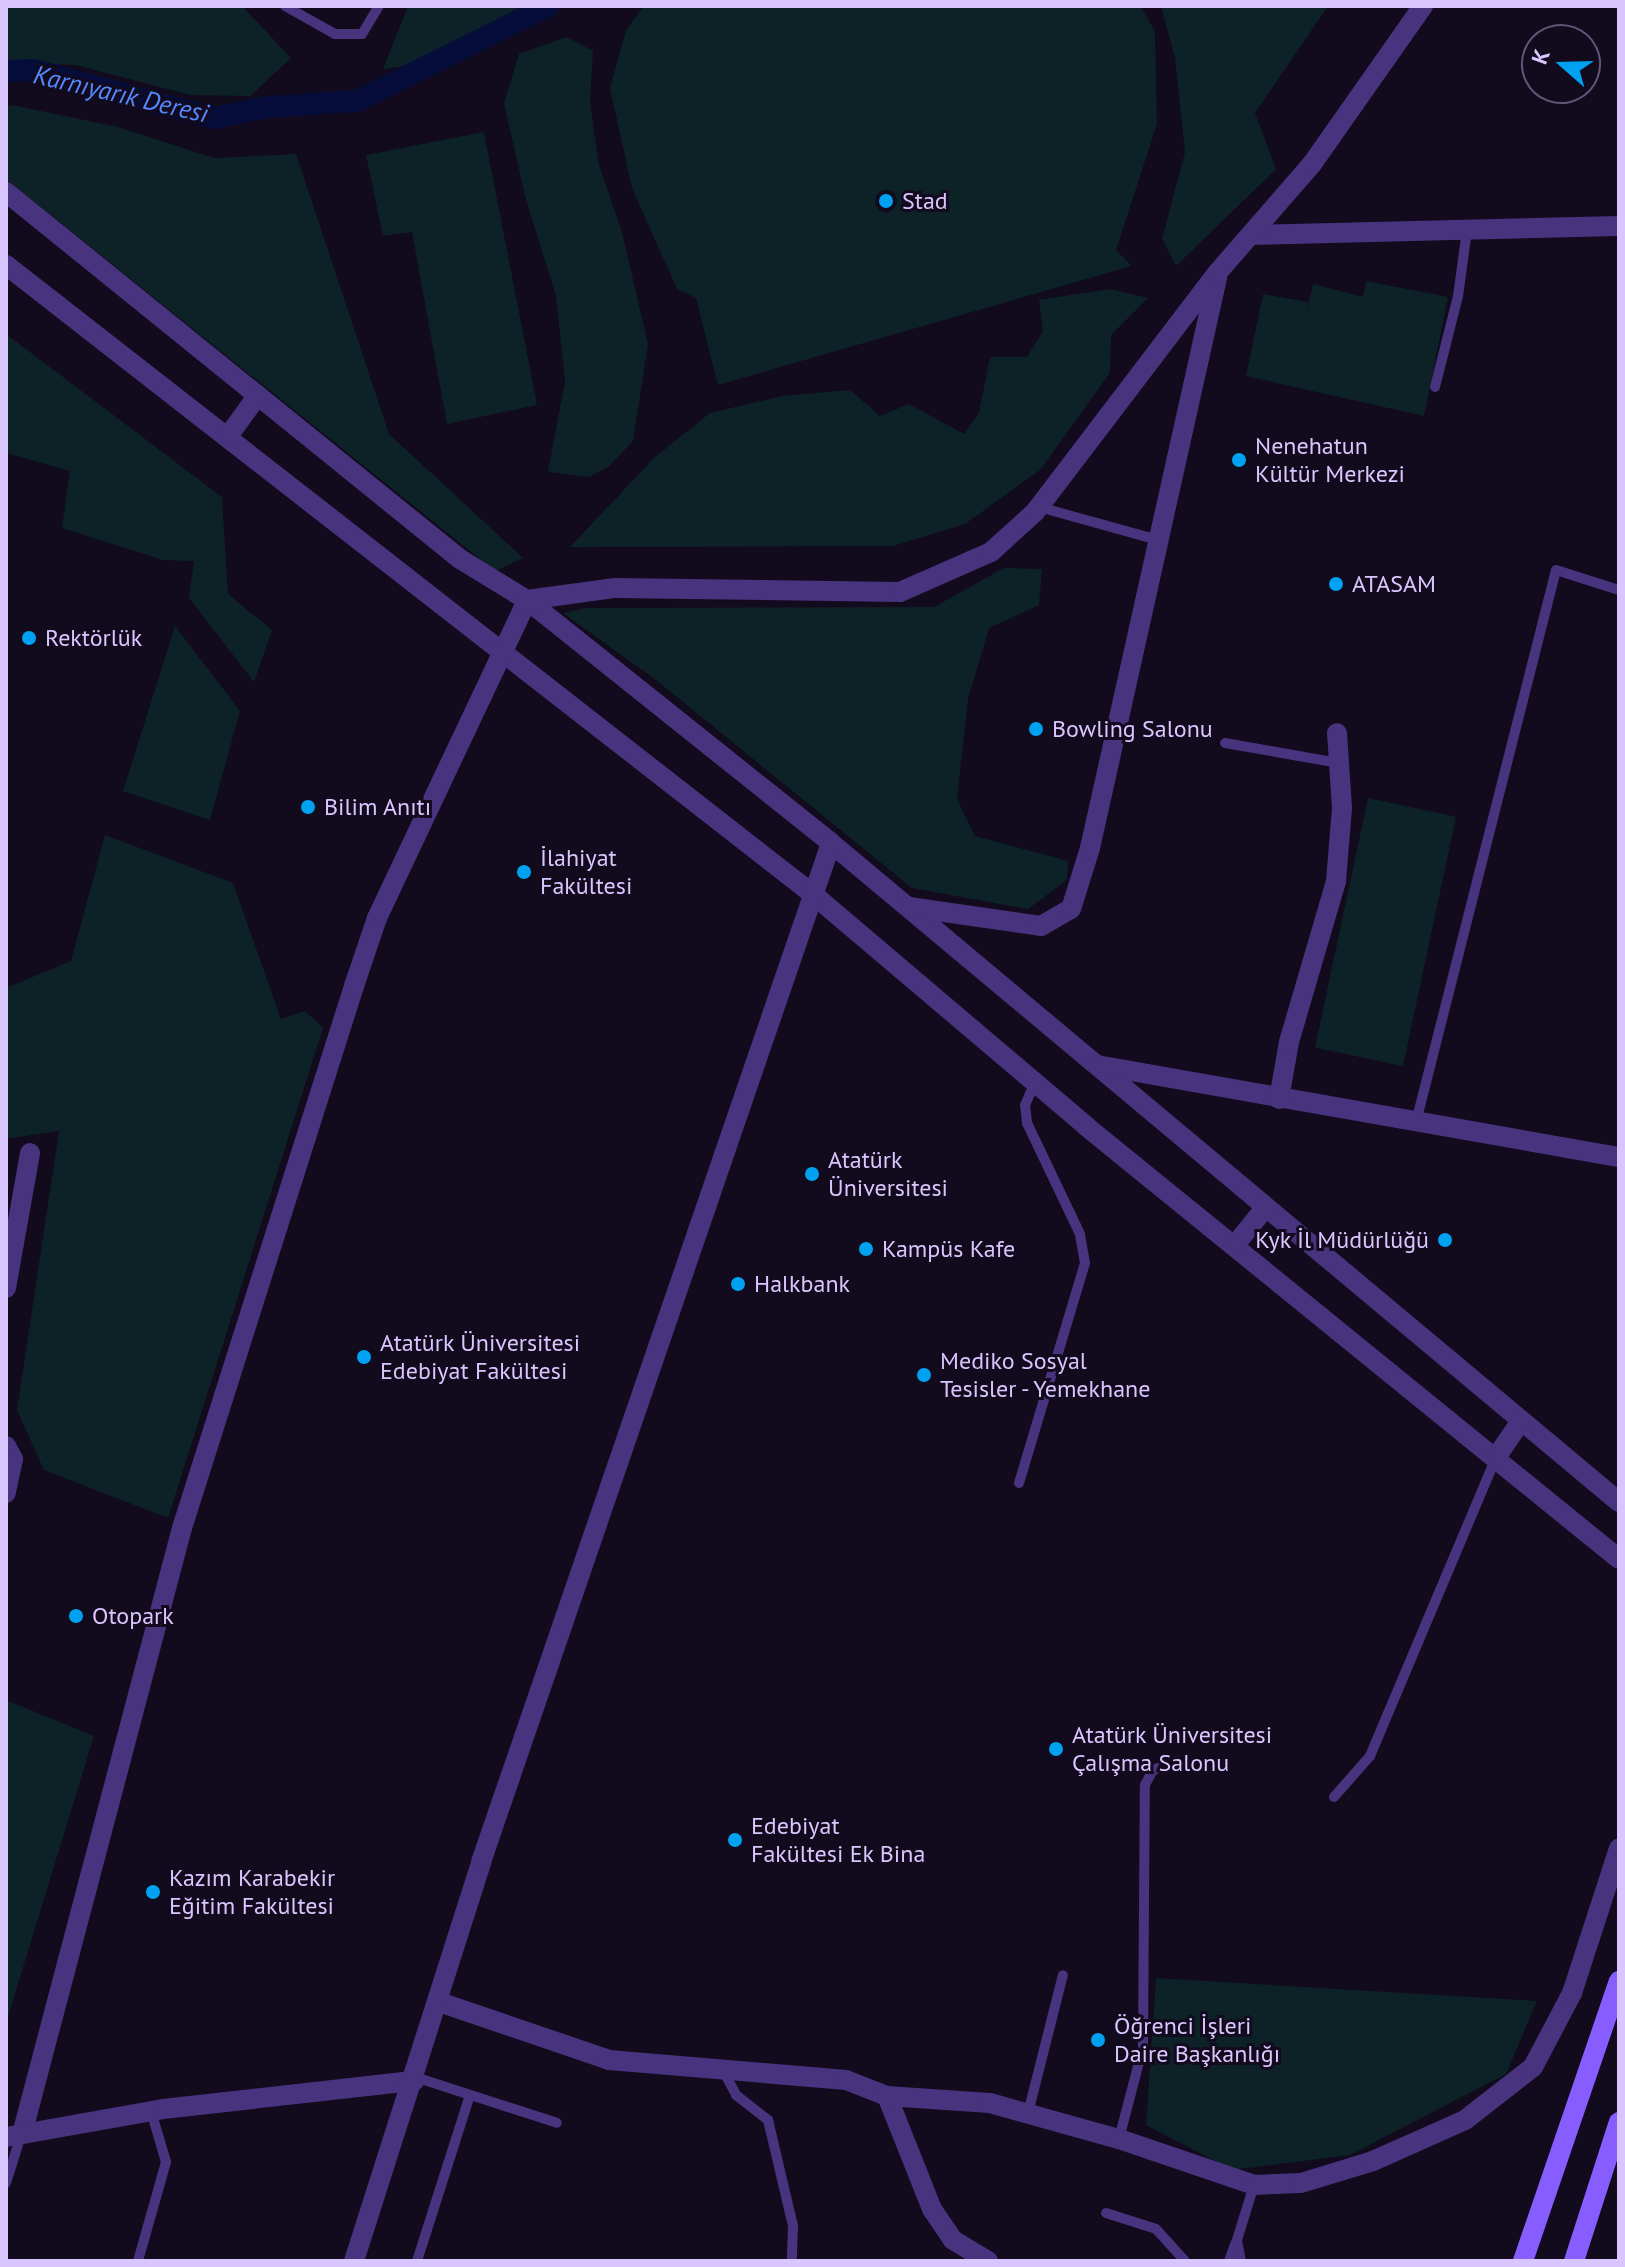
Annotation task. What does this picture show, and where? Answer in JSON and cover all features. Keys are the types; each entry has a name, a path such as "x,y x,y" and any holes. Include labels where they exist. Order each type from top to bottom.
{"main road":[{"path":"1523,2261 1619,1981"},
{"path":"1574,2261 1619,2122"}],"street":[{"path":"527,600 615,588 900,592 991,552 1039,507 1218,272 1312,164 1423,6"},
{"path":"6,192 460,559 527,600 831,843 1619,1502"},
{"path":"1251,235 1619,226"},
{"path":"6,265 502,647 815,896 1035,1083 1497,1456 1619,1559"},
{"path":"905,907 1041,926 1071,909 1090,848 1218,272"},
{"path":"229,435 258,395"},
{"path":"414,2079 151,2111 14,2136 182,1528 354,986 377,918 502,647 527,600"},
{"path":"1279,1099 1289,1042 1336,881 1342,808 1337,733"},
{"path":"354,2261 439,2002 481,1862 831,843"},
{"path":"1093,1065 1416,1124 1619,1157"},
{"path":"6,1288 30,1153"},
{"path":"1235,1245 1265,1208"},
{"path":"1497,1456 1521,1421"},
{"path":"6,1446 13,1459 6,1493"},
{"path":"439,2002 609,2060 725,2074 846,2080 887,2096 990,2103 1119,2139 1254,2185 1301,2183 1373,2161 1465,2120 1533,2067 1572,1993 1619,1848"},
{"path":"887,2096 932,2209 953,2240 988,2261"}],"lane":[{"path":"285,6 335,34 362,34 379,6"},
{"path":"1435,387 1458,296 1467,230"},
{"path":"1039,507 1158,540"},
{"path":"1416,1124 1556,570 1619,590"},
{"path":"1225,743 1339,763"},
{"path":"1019,1483 1085,1263 1080,1234 1027,1123 1025,1105 1035,1083"},
{"path":"1334,1797 1370,1756 1497,1456"},
{"path":"1119,2139 1143,2047 1145,1785 1153,1770 1177,1761"},
{"path":"1028,2113 1063,1975"},
{"path":"725,2074 736,2095 768,2120 793,2226 796,2259"},
{"path":"414,2079 557,2123"},
{"path":"417,2261 470,2095"},
{"path":"138,2261 166,2162 151,2111"},
{"path":"6,2183 14,2136"},
{"path":"1229,2261 1254,2185"},
{"path":"1106,2213 1156,2229 1185,2261"},
{"path":"1237,2240 1241,2261"}],"green space":[{"path":"6,6 242,6 291,58 250,96 190,95 76,65 6,63"},
{"path":"408,6 522,6 420,64 383,69"},
{"name":"Stad","path":"644,6 1141,6 1155,32 1157,124 1116,250 1132,266 718,385 696,298 677,289 632,188 610,88 626,30"},
{"path":"1161,6 1328,6 1255,113 1276,169 1176,266 1162,239 1185,152 1175,58"},
{"path":"566,37 593,51 590,103 599,165 622,232 648,344 633,441 609,466 589,477 548,472 565,381 556,296 525,196 504,103 519,54"},
{"path":"12,105 118,127 214,158 296,154 389,434 523,558 495,571 6,179 6,107"},
{"path":"484,132 537,405 447,424 412,232 383,236 366,155"},
{"path":"1366,281 1448,297 1424,416 1246,376 1263,294 1308,302 1307,310 1313,284 1363,297"},
{"path":"1110,289 1148,298 1111,335 1110,373 1040,470 965,524 893,546 570,547 654,458 710,413 782,396 850,390 880,416 909,404 964,434 979,413 990,357 1027,357 1043,331 1039,300"},
{"path":"6,334 222,497 228,594 272,630 254,682 189,598 194,561 163,560 62,528 70,471 6,453"},
{"path":"1004,568 1042,569 1039,605 989,628 968,699 957,799 975,836 1068,861 1067,880 1028,909 912,888 656,680 563,613 585,608 934,607"},
{"path":"175,626 240,711 210,820 123,791"},
{"path":"1368,798 1456,817 1403,1066 1315,1047"},
{"path":"105,835 233,883 281,1019 305,1011 323,1028 168,1518 44,1470 17,1410 59,1131 6,1139 6,988 71,961"},
{"path":"6,1700 94,1736 6,2023"},
{"path":"1156,1978 1537,2001 1506,2074 1350,2155 1232,2170 1146,2125"}],"waterway":[{"name":"Karnıyarık Deresi","path":"6,71 33,70 214,118 267,107 357,101 548,6"}],"place":[{"name":"Stad","path":"886,201"},
{"name":"Nenehatun Kültür Merkezi","path":"1239,460"},
{"name":"ATASAM","path":"1336,584"},
{"name":"Rektörlük","path":"29,638"},
{"name":"Bowling Salonu","path":"1036,729"},
{"name":"Bilim Anıtı","path":"308,807"},
{"name":"İlahiyat Fakültesi","path":"524,872"},
{"name":"Atatürk Üniversitesi","path":"812,1174"},
{"name":"Kyk İl Müdürlüğü","path":"1445,1240"},
{"name":"Kampüs Kafe","path":"866,1249"},
{"name":"Halkbank","path":"738,1284"},
{"name":"Atatürk Üniversitesi Edebiyat Fakültesi","path":"364,1357"},
{"name":"Mediko Sosyal Tesisler - Yemekhane","path":"924,1375"},
{"name":"Otopark","path":"76,1616"},
{"name":"Atatürk Üniversitesi Çalışma Salonu","path":"1056,1749"},
{"name":"Edebiyat Fakültesi Ek Bina","path":"735,1840"},
{"name":"Kazım Karabekir Eğitim Fakültesi","path":"153,1892"},
{"name":"Öğrenci İşleri Daire Başkanlığı","path":"1098,2040"}]}
